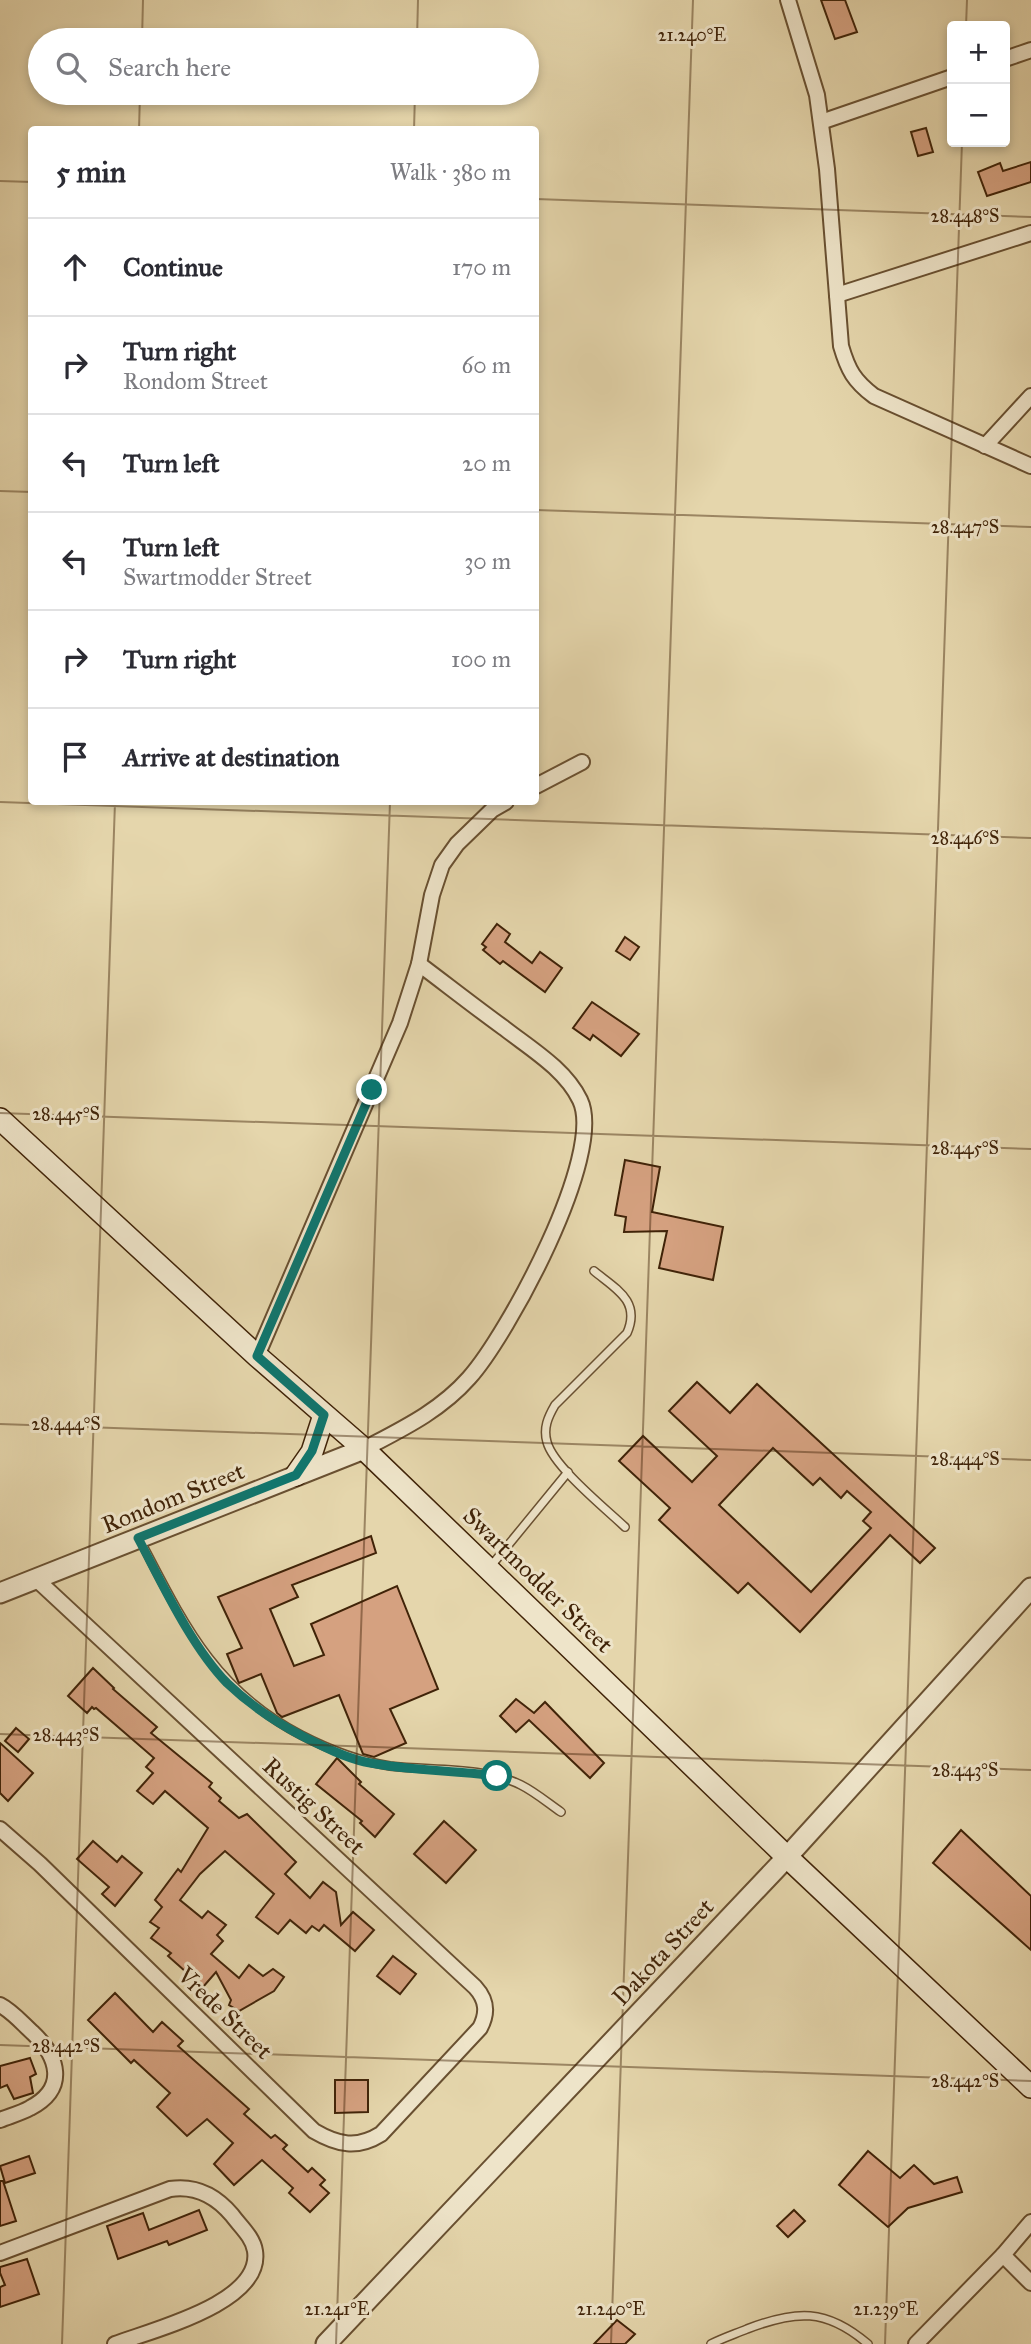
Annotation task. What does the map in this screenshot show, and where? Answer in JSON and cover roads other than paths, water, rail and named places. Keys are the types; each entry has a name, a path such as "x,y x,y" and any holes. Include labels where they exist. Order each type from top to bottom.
{"main road":[{"name":"Swartmodder Street","path":"0,1119 257,1356 364,1449 787,1857 1031,2087"},
{"path":"296,1475 312,1451 324,1415"}],"street":[{"path":"788,0 817,95 827,169 841,346 847,367 859,385 874,396 1031,466"},
{"path":"1010,57 1031,50"},
{"path":"821,122 947,79"},
{"path":"837,295 1031,233"},
{"path":"985,446 1031,396"},
{"path":"539,784 582,762"},
{"path":"257,1356 400,1023 419,964 432,894 442,865 457,844 501,805"},
{"path":"364,1449 421,1419 468,1379 490,1351 510,1319 565,1206 574,1185 585,1134 581,1101 568,1082 548,1062 419,964"},
{"name":"Rondom Street","path":"0,1593 364,1449"},
{"name":"Rustig Street","path":"35,1578 482,1995 485,2017 480,2028 430,2082"},
{"name":"Dakota Street","path":"326,2344 787,1857 1031,1588"},
{"name":"Vrede Street","path":"0,1829 40,1864 314,2131 341,2144 355,2145 369,2141 382,2134 430,2082"},
{"path":"0,2005 47,2047 54,2059 56,2072 49,2093 41,2101 0,2120"},
{"path":"0,2253 170,2189 195,2189 227,2209 251,2239 255,2250 252,2273 244,2284 232,2295 205,2311 115,2344"},
{"path":"916,2344 1003,2255 1031,2222"},
{"path":"1003,2255 1031,2283"}],"lane":[{"path":"594,1271 630,1304 631,1323 627,1333 555,1405 548,1417 547,1444 568,1472 625,1527"},
{"path":"489,1569 568,1472"},
{"path":"138,1538 211,1664 258,1709 320,1745 365,1762 497,1776 522,1785 561,1812"},
{"path":"711,2344 775,2318 799,2315 834,2320 868,2344"}]}
